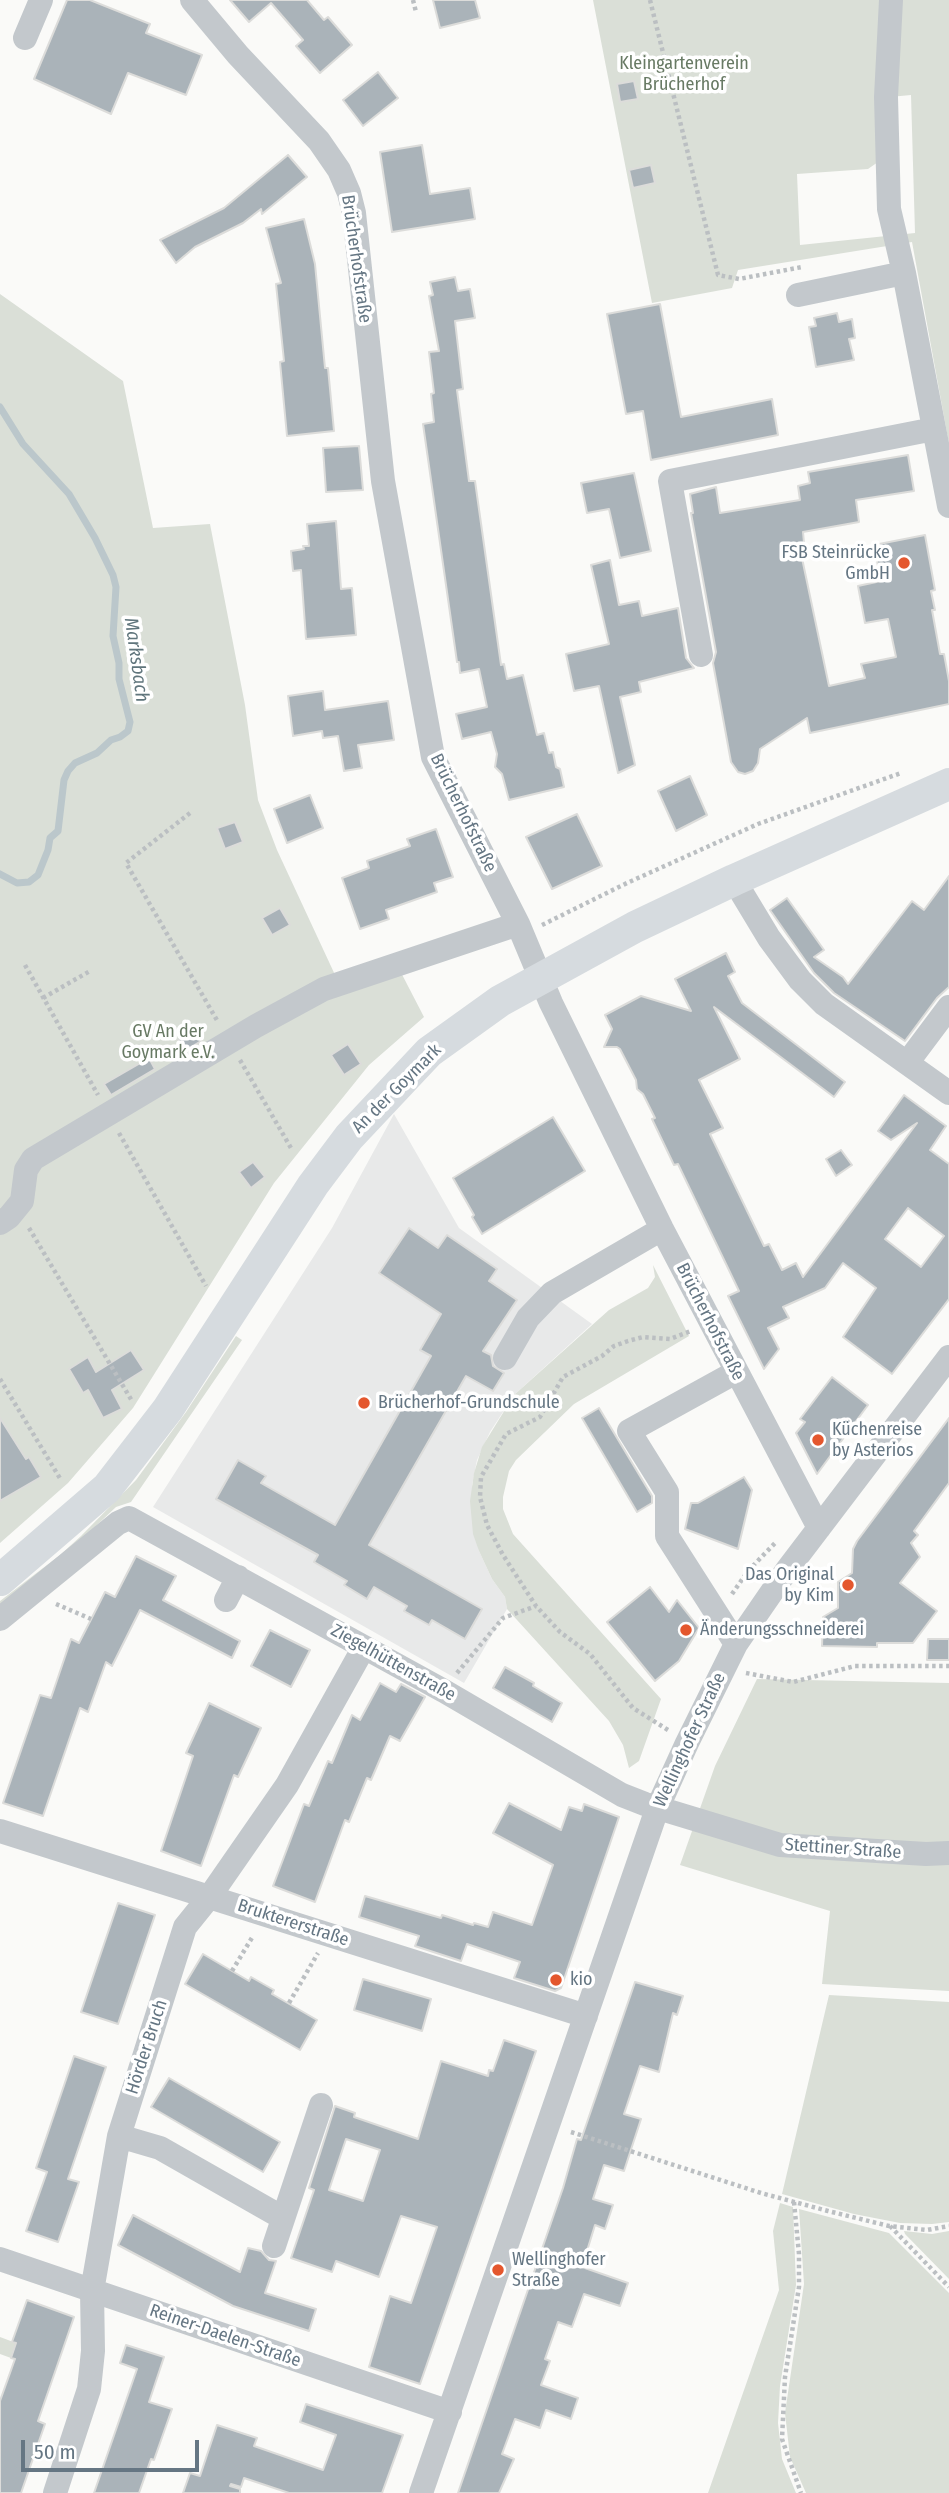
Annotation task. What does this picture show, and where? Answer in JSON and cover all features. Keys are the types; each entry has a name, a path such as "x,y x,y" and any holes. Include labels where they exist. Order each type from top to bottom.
{"main road":[{"name":"An der Goymark","path":"0,1580 107,1488 168,1409 313,1185 349,1137 429,1052 500,1001 635,927 949,784"}],"street":[{"path":"25,38 41,0"},
{"name":"Brücherhofstraße","path":"192,0 238,55 320,141 339,170 349,193 354,214 383,481 433,757 514,916 662,1229 819,1528"},
{"path":"891,0 886,97 889,209 949,506"},
{"path":"798,295 904,273"},
{"path":"701,655 670,481 934,429"},
{"path":"734,880 769,938 800,980 824,1004 949,1093"},
{"path":"424,938 514,916"},
{"path":"8,1215 22,1200 26,1170 33,1159 229,1042 324,989 514,916"},
{"path":"907,1063 949,1007"},
{"path":"505,1357 528,1318 552,1293 662,1229"},
{"name":"Wellinghofer Straße","path":"421,2493 657,1809 687,1743 736,1644 819,1528 949,1357"},
{"path":"736,1372 629,1431 667,1492 667,1536 736,1644"},
{"name":"Ziegelhüttenstraße","path":"0,1619 118,1523 129,1518 444,1691 622,1795 657,1809"},
{"path":"226,1600 238,1577"},
{"name":"Hörder Bruch","path":"55,2493 89,2389 93,2351 92,2291 119,2136 185,1927 210,1896 287,1785 364,1647"},
{"name":"Stettiner Straße","path":"657,1809 780,1845 949,1853"},
{"name":"Bruktererstraße","path":"0,1831 586,2016"},
{"path":"274,2246 321,2105"},
{"path":"119,2136 160,2148 283,2218"},
{"name":"Reiner-Daelen-Straße","path":"1,2263 450,2412"}],"path":[{"path":"413,0 416,12"},
{"path":"650,0 718,275 739,279 806,266"},
{"path":"549,922 735,834 907,771"},
{"path":"190,813 126,863 291,1147"},
{"path":"43,998 90,971"},
{"path":"8,1215 132,1401"},
{"path":"687,1743 633,1708 590,1654 560,1632 536,1606 487,1525 480,1497 481,1477 506,1434 540,1416 563,1377 602,1356 614,1346 642,1337 670,1339 710,1322"},
{"path":"0,1379 61,1480"},
{"path":"48,1600 91,1619"},
{"path":"444,1691 503,1618 536,1606"},
{"path":"723,1668 793,1682 855,1666 949,1666"},
{"path":"232,1971 266,1914"},
{"path":"289,2003 329,1934"},
{"path":"567,2145 575,2121"},
{"path":"571,2132 794,2202 889,2226 927,2230 949,2226"},
{"path":"794,2202 799,2287 785,2377 782,2440 801,2493"},
{"path":"889,2226 949,2287"}],"shaded area":[{"name":"Brücherhof-Grundschule","path":"394,1114 459,1228 592,1324 514,1395 490,1432 477,1460 472,1485 479,1551 492,1579 505,1597 507,1609 464,1683 153,1507 332,1228"}],"green space":[{"name":"Kleingartenverein Brücherhof","path":"593,0 949,0 949,444 912,242 738,270 732,288 652,303","holes":["911,95 915,233 800,245 797,174 868,169 878,162 879,98"]},
{"name":"GV An der Goymark e.V.","path":"0,294 123,381 153,528 210,524 245,705 258,800 277,850 336,977 394,959 424,1017 369,1065 274,1183 133,1408 68,1483 0,1543"},
{"path":"653,1265 689,1336 574,1404 516,1460 509,1471 503,1497 503,1509 513,1534 661,1699 639,1761 629,1768 623,1745 609,1721 507,1609 505,1597 492,1579 473,1534 470,1501 474,1473 482,1447 514,1395 609,1310 648,1288 655,1277"},
{"path":"236,1336 242,1340 131,1502 116,1507 63,1557 0,1606 0,1601 81,1536 136,1480 186,1412"},
{"path":"757,1679 949,1683 949,1991 822,1984 830,1911 680,1865 715,1766"},
{"path":"829,1995 949,2002 949,2222 900,2223 854,2214 782,2194"},
{"path":"780,2203 793,2207 796,2285 780,2386 778,2423 782,2459 796,2493 708,2493 779,2290 773,2231"},
{"path":"799,2209 889,2233 949,2293 949,2493 806,2493 790,2457 785,2413 804,2284"},
{"path":"904,2231 932,2234 949,2231 949,2279 905,2234"},
{"path":"0,2337 16,2343 11,2358 0,2354"}],"building":[{"path":"67,0 90,0 150,24 146,33 202,55 186,95 128,73 111,114 34,79"},
{"path":"230,0 307,0 324,20 328,17 352,45 320,73 296,46 303,40 271,3 249,22"},
{"path":"433,0 475,0 480,18 440,28"},
{"path":"378,72 398,98 363,126 343,100"},
{"path":"634,81 638,99 620,102 617,84"},
{"path":"422,145 430,194 470,188 475,219 392,232 380,152"},
{"path":"288,155 307,177 262,214 261,209 243,223 195,247 176,263 160,240 224,208"},
{"path":"651,165 655,183 633,188 629,170"},
{"path":"304,219 315,264 334,431 287,436 280,362 284,361 276,284 281,283 266,228"},
{"path":"455,277 458,291 470,289 475,318 455,321 463,389 457,390 469,481 475,481 501,665 504,664 507,679 523,675 537,735 544,733 549,753 553,752 556,767 560,769 564,787 509,800 502,774 495,767 497,754 491,732 462,739 456,714 487,707 479,669 460,673 457,662 423,424 434,422 429,352 439,351 429,296 433,295 430,282"},
{"path":"660,304 681,417 772,399 778,435 651,460 643,411 626,414 607,314"},
{"path":"837,313 839,322 852,319 855,338 849,339 854,360 816,367 809,327 816,326 814,318"},
{"path":"359,446 363,490 326,492 323,448"},
{"path":"908,455 914,491 856,500 859,522 803,532 804,543 799,544 829,686 865,678 861,664 896,657 888,619 865,623 858,586 881,581 874,545 925,535 935,590 931,591 935,610 932,610 940,654 944,654 949,681 949,704 810,733 807,718 760,749 758,763 753,771 745,774 738,772 731,762 713,663 716,652 690,494 716,487 720,513 800,500 798,486 810,483 808,472"},
{"path":"634,473 651,551 620,558 609,509 587,513 581,483"},
{"path":"336,521 341,589 352,588 356,635 306,639 301,570 293,571 291,551 309,546 307,524"},
{"path":"610,560 619,605 639,601 642,616 678,608 686,658 694,668 639,682 641,692 620,697 635,765 618,773 599,686 574,691 566,654 609,644 591,565"},
{"path":"323,691 325,710 388,701 394,740 358,745 362,768 344,771 338,736 323,738 322,731 293,736 288,696"},
{"path":"690,776 707,815 676,831 658,791"},
{"path":"310,795 323,828 287,843 274,809"},
{"path":"577,814 602,866 552,889 526,837"},
{"path":"235,822 243,842 225,849 217,828"},
{"path":"436,829 453,877 434,883 437,892 386,910 389,919 360,929 342,878 369,868 367,861 410,846 407,839"},
{"path":"949,876 949,987 937,998 905,1041 834,993 814,973 770,910 787,898 824,950 814,957 843,977 848,984 912,901 924,910"},
{"path":"280,908 290,925 272,935 262,918"},
{"path":"726,953 735,972 728,976 742,1003 845,1082 834,1097 714,1007 740,1059 699,1080 723,1128 710,1134 764,1246 769,1244 782,1270 796,1263 803,1277 917,1123 891,1140 878,1131 904,1095 946,1126 930,1150 949,1164 949,1299 892,1374 843,1337 876,1288 843,1263 825,1288 783,1307 789,1318 768,1328 779,1349 764,1369 728,1296 739,1291 678,1164 674,1165 652,1119 655,1118 643,1094 637,1089 636,1080 620,1049 604,1047 612,1029 605,1015 641,996 691,1011 675,979","holes":["908,1208 944,1236 921,1267 885,1239"]},
{"path":"194,1030 201,1041 185,1051 178,1040"},
{"path":"348,1044 361,1064 344,1075 331,1055"},
{"path":"149,1058 155,1069 111,1095 104,1084"},
{"path":"553,1117 585,1171 482,1234 453,1178"},
{"path":"841,1150 852,1165 836,1176 826,1159"},
{"path":"253,1162 265,1177 251,1188 239,1172"},
{"path":"409,1228 438,1248 447,1235 497,1269 489,1281 517,1300 483,1351 491,1355 493,1366 504,1373 493,1391 466,1376 369,1545 482,1609 465,1639 432,1620 429,1625 404,1611 407,1606 374,1587 367,1599 344,1585 347,1581 314,1562 318,1555 216,1499 238,1460 266,1476 261,1483 335,1525 431,1356 420,1350 441,1314 379,1273"},
{"path":"131,1350 144,1370 112,1390 122,1409 103,1418 88,1390 83,1393 69,1369 88,1357 96,1372"},
{"path":"832,1377 868,1405 817,1474 796,1433 805,1422 800,1419"},
{"path":"599,1408 652,1496 652,1503 637,1512 582,1418"},
{"path":"0,1418 41,1477 0,1501"},
{"path":"949,1418 949,1483 914,1531 918,1535 911,1543 920,1557 900,1583 937,1611 913,1643 877,1643 877,1647 822,1646 823,1617 838,1608 838,1582 852,1573 853,1549 857,1541"},
{"path":"744,1477 752,1490 738,1549 685,1529 691,1503 698,1503"},
{"path":"136,1556 176,1576 163,1600 240,1641 232,1658 140,1610 112,1666 106,1662 88,1712 80,1708 43,1816 3,1803 40,1695 51,1698 71,1639 79,1643 105,1592 115,1597"},
{"path":"650,1587 669,1612 677,1600 699,1628 679,1661 655,1681 607,1622"},
{"path":"270,1630 310,1650 291,1687 251,1666"},
{"path":"928,1639 949,1639 949,1660 927,1660"},
{"path":"505,1667 562,1703 552,1722 493,1688"},
{"path":"380,1683 396,1692 401,1684 425,1697 400,1741 390,1736 371,1780 367,1778 349,1822 345,1820 315,1902 273,1886 304,1804 309,1806 328,1761 332,1763 352,1715 360,1720"},
{"path":"209,1703 261,1728 238,1777 234,1775 201,1866 161,1851 193,1756 186,1753"},
{"path":"509,1803 561,1830 569,1807 582,1811 584,1804 619,1817 561,1988 555,1991 514,1978 520,1962 467,1944 461,1961 415,1946 419,1936 359,1917 365,1896 473,1925 474,1923 488,1927 493,1912 532,1925 553,1865 493,1833"},
{"path":"118,1903 155,1915 118,2024 81,2012"},
{"path":"203,1954 249,1981 251,1977 274,1990 272,1994 317,2020 300,2050 185,1984"},
{"path":"363,1979 431,1999 422,2031 354,2010"},
{"path":"635,1982 683,1996 677,2015 673,2013 659,2072 640,2066 624,2114 641,2119 624,2171 604,2165 593,2199 613,2205 605,2229 595,2225 582,2267 628,2283 620,2306 584,2294 572,2327 558,2322 545,2359 550,2361 541,2385 578,2398 571,2419 546,2410 540,2428 515,2419 502,2454 514,2459 499,2493 458,2493 563,2188 577,2139 581,2140"},
{"path":"504,2040 536,2051 420,2384 369,2367 390,2296 411,2303 437,2227 401,2216 379,2277 336,2261 332,2272 291,2258 314,2190 309,2188 335,2106 355,2113 354,2117 418,2139 441,2061 488,2076 489,2070 493,2071","holes":["346,2139 380,2150 363,2201 329,2190"]},
{"path":"74,2056 106,2067 68,2179 79,2182 58,2242 26,2231 47,2172 36,2168"},
{"path":"169,2078 280,2142 263,2172 151,2107"},
{"path":"133,2215 240,2272 248,2248 261,2251 269,2260 276,2261 265,2293 316,2309 309,2331 233,2306 118,2245"},
{"path":"27,2300 74,2317 38,2421 45,2424 21,2493 0,2493 0,2401 15,2359 11,2358 16,2343 12,2342"},
{"path":"126,2345 164,2357 149,2402 172,2409 139,2493 94,2493 137,2369 120,2363"},
{"path":"306,2404 403,2435 382,2493 289,2493 244,2478 241,2487 230,2486 240,2489 240,2493 183,2493 190,2473 200,2476 217,2425 257,2438 254,2446 323,2470 336,2435 300,2422"}],"waterway":[{"name":"Marksbach","path":"0,407 23,444 69,494 113,575 116,587 113,636 119,663 119,679 130,722 128,731 111,740 97,753 75,763 68,771 64,780 58,831 50,838 38,875 29,882 17,883 0,874"}],"place":[{"name":"FSB Steinrücke GmbH","path":"904,563"},
{"name":"Brücherhof-Grundschule","path":"364,1403"},
{"name":"Küchenreise by Asterios","path":"818,1440"},
{"name":"Das Original by Kim","path":"848,1585"},
{"name":"Änderungsschneiderei","path":"686,1630"},
{"name":"kio","path":"556,1980"},
{"name":"Wellinghofer Straße","path":"498,2270"}]}
